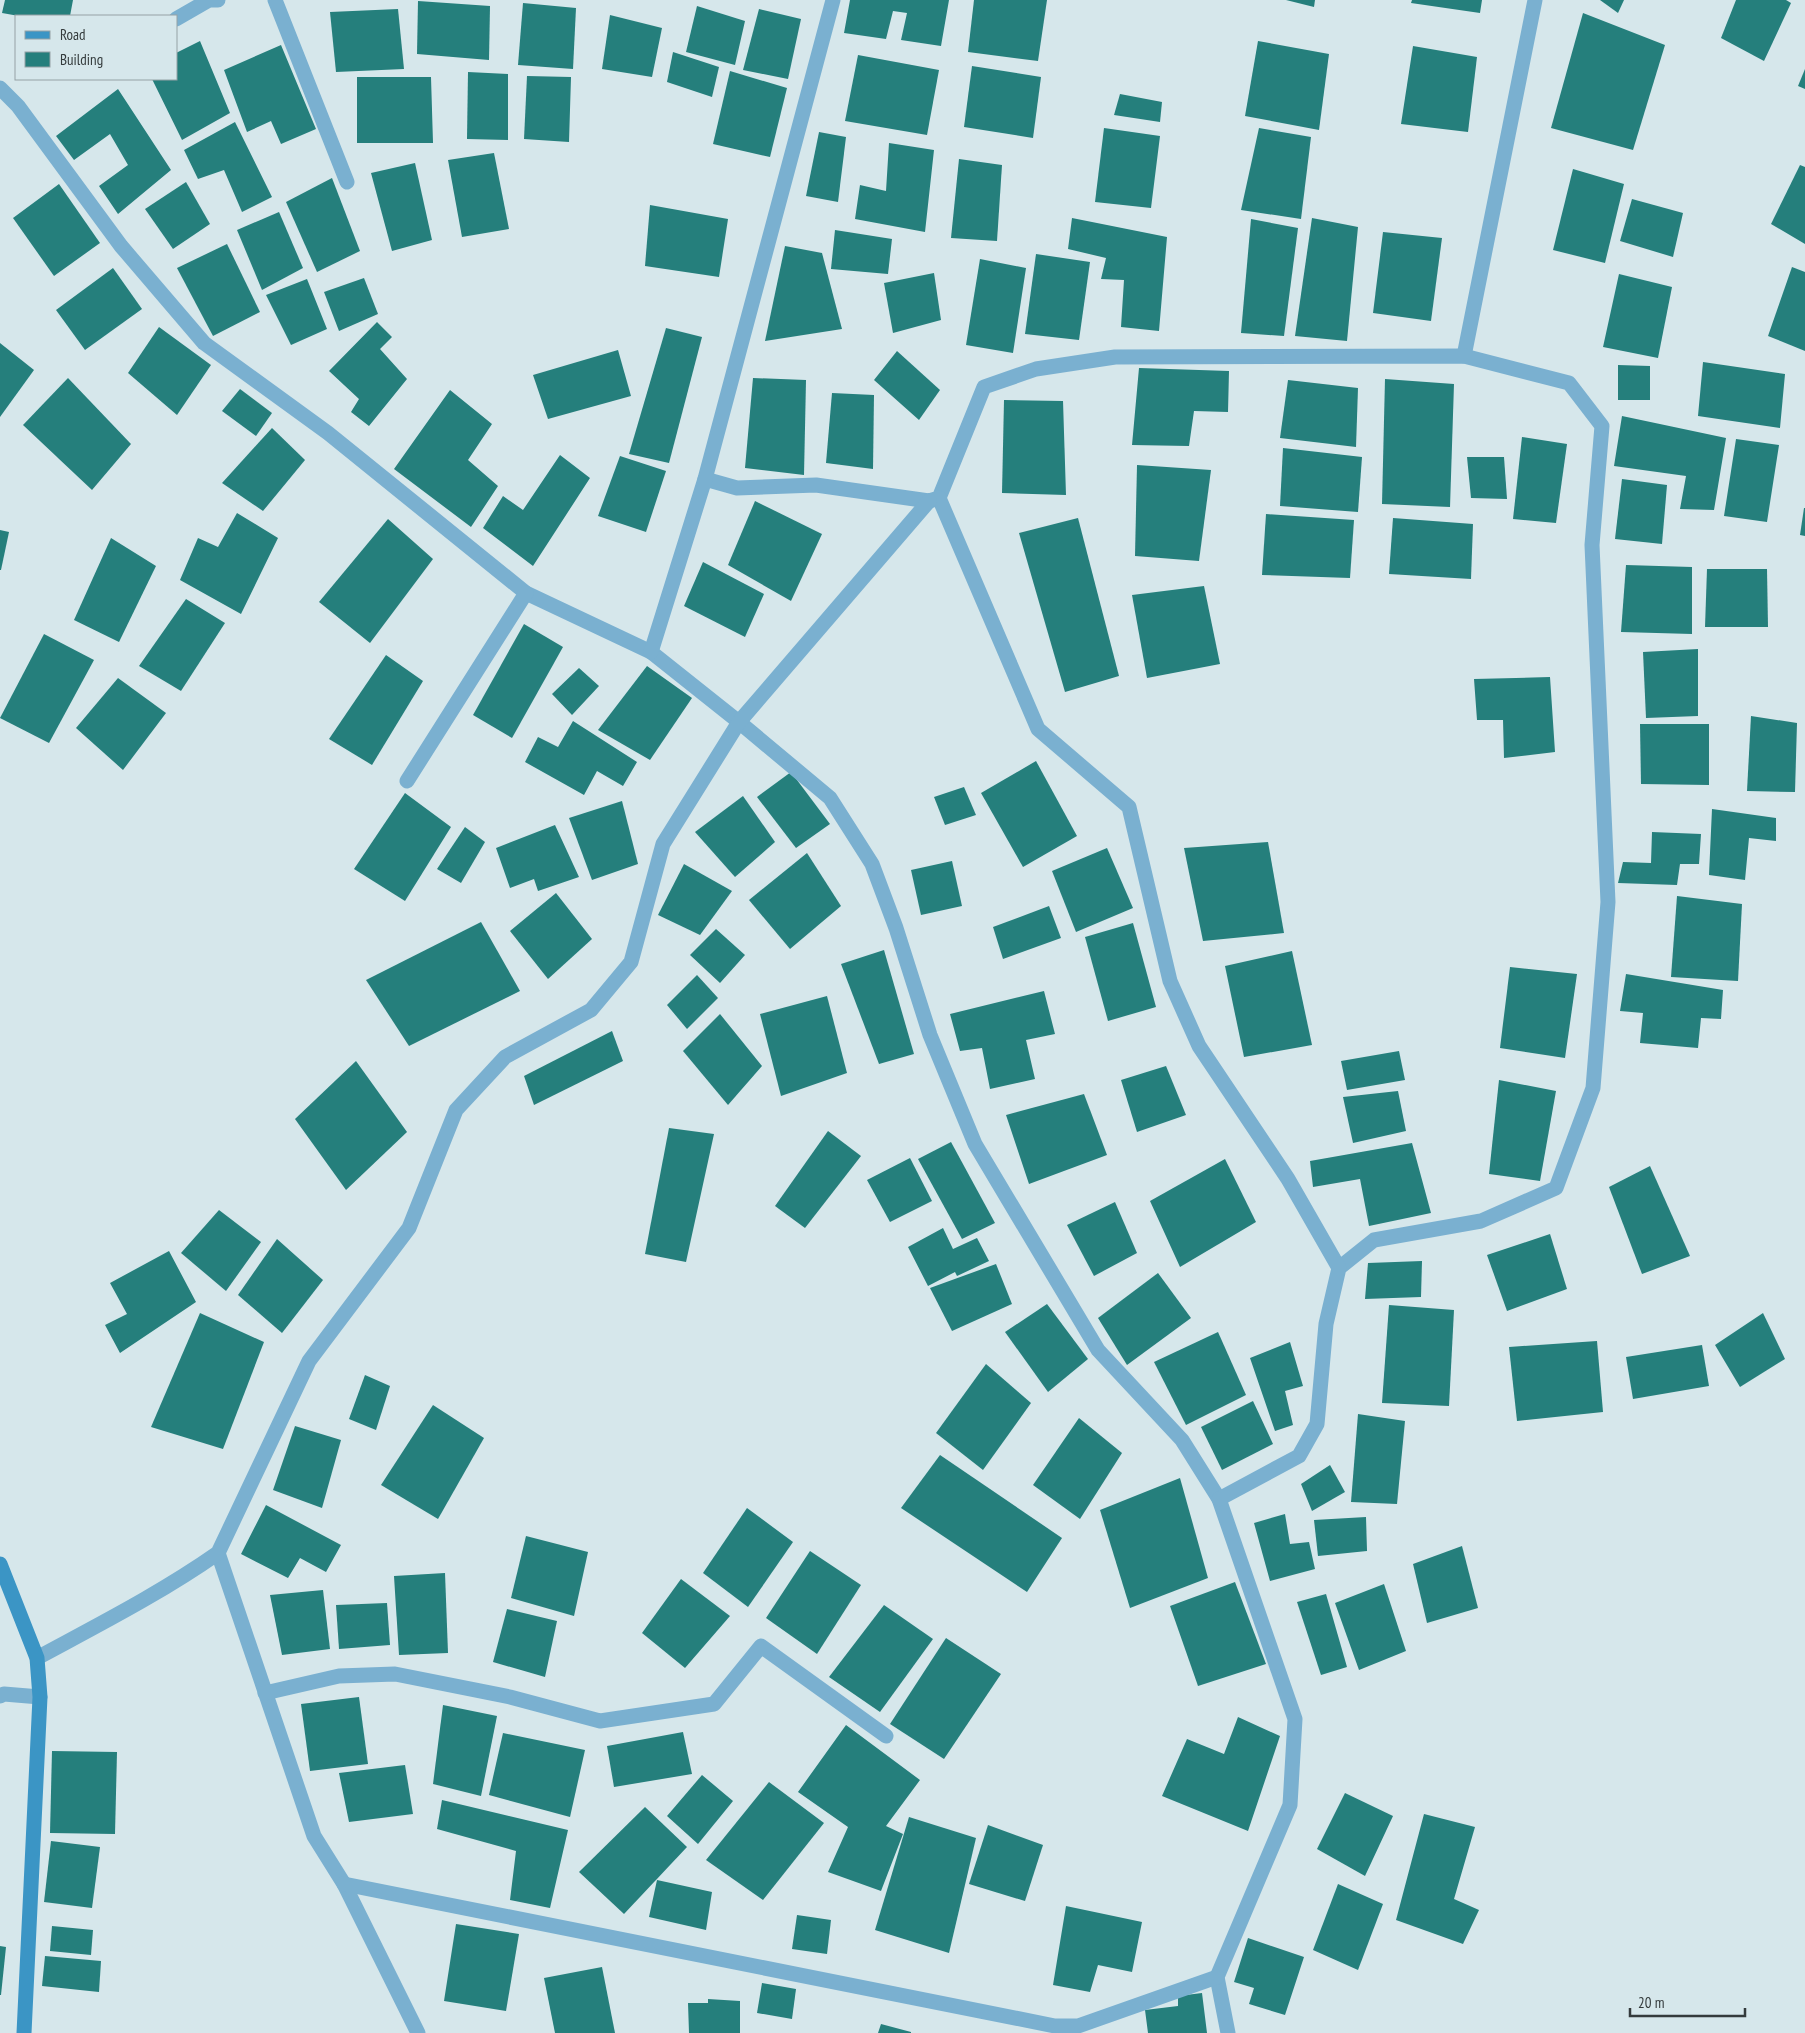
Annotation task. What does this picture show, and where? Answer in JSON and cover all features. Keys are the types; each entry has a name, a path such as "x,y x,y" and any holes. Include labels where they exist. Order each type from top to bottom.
{"street":[{"path":"178,18 209,0 218,0"},
{"path":"275,0 347,182"},
{"path":"651,652 705,479 833,0"},
{"path":"1464,356 1535,0"},
{"path":"0,88 18,106 121,246 204,343 328,433 526,592 651,652 830,798 872,864 896,928 930,1035 975,1144 1098,1350 1182,1440 1220,1499 1295,1719 1290,1806 1217,1977 1228,2033"},
{"path":"37,1658 194,1570 218,1553 308,1361 409,1228 456,1110 505,1057 591,1010 631,962 663,844 739,722 934,499 984,387 1036,369 1116,357 1464,356 1569,383 1602,426 1592,545 1608,902 1592,1088 1556,1188 1481,1221 1374,1240 1339,1268 1326,1324 1317,1424 1299,1456 1220,1499"},
{"path":"705,479 737,488 816,485 934,499"},
{"path":"934,499 1038,728 1129,807 1170,981 1198,1046 1288,1179 1339,1268"},
{"path":"407,781 526,592"},
{"path":"218,1553 314,1836 344,1884 418,2033"},
{"path":"0,1564 37,1658 40,1698 24,2033"},
{"path":"265,1693 339,1676 395,1674 510,1697 600,1721 714,1704 761,1646 886,1736"},
{"path":"0,1696 4,1694 40,1698"},
{"path":"344,1884 1054,2026 1078,2026 1217,1977"}],"building":[{"path":"5,0 73,0 70,15 15,15 2,13"},
{"path":"850,0 949,0 941,46 901,40 907,13 893,11 886,39 844,33"},
{"path":"974,0 1047,0 1038,61 968,52"},
{"path":"1286,0 1315,0 1314,7"},
{"path":"1412,0 1482,0 1480,13 1411,3"},
{"path":"1600,0 1624,0 1618,13"},
{"path":"1736,0 1786,0 1791,3 1764,61 1721,38"},
{"path":"418,1 490,6 489,60 417,54"},
{"path":"523,3 576,8 573,69 518,65"},
{"path":"697,6 745,21 735,65 686,52"},
{"path":"398,9 404,69 336,72 330,12"},
{"path":"759,9 801,19 788,79 743,70"},
{"path":"1583,13 1665,45 1633,150 1551,128"},
{"path":"610,15 662,28 652,77 602,69"},
{"path":"200,41 230,113 182,140 152,80 178,80 178,52"},
{"path":"1258,41 1329,54 1319,130 1245,116"},
{"path":"281,45 316,129 281,144 271,121 247,132 224,70"},
{"path":"1413,46 1477,57 1468,132 1401,124"},
{"path":"673,52 719,67 712,97 667,82"},
{"path":"858,55 939,70 927,135 845,121"},
{"path":"972,66 1041,77 1033,138 964,127"},
{"path":"1805,69 1805,89 1798,86"},
{"path":"730,71 787,88 770,157 713,144"},
{"path":"468,72 508,74 508,140 467,139"},
{"path":"527,76 571,77 569,142 524,139"},
{"path":"357,77 431,77 433,143 357,143"},
{"path":"118,89 171,170 118,214 99,186 128,165 110,134 74,160 56,136"},
{"path":"1120,94 1162,102 1160,122 1114,115"},
{"path":"235,122 272,197 242,212 224,170 198,179 184,150"},
{"path":"1104,128 1160,136 1151,208 1095,202"},
{"path":"1259,128 1311,137 1301,219 1241,210"},
{"path":"819,132 846,137 838,202 806,196"},
{"path":"889,143 934,150 925,232 855,219 860,185 886,191"},
{"path":"494,153 509,229 462,237 448,160"},
{"path":"959,159 1002,165 997,241 951,238"},
{"path":"415,163 432,240 392,251 371,173"},
{"path":"1800,165 1805,167 1805,244 1771,224"},
{"path":"1573,169 1624,184 1605,263 1553,250"},
{"path":"332,178 360,251 317,272 286,202"},
{"path":"186,182 210,224 173,249 145,209"},
{"path":"59,184 100,243 54,276 13,218"},
{"path":"1632,199 1683,213 1673,257 1620,241"},
{"path":"650,205 728,219 719,277 645,266"},
{"path":"279,212 303,268 262,290 237,230"},
{"path":"1072,218 1167,237 1159,331 1121,327 1124,280 1101,279 1106,258 1068,249"},
{"path":"1312,218 1358,227 1347,341 1295,336"},
{"path":"1251,219 1298,228 1284,336 1241,333"},
{"path":"835,230 892,239 888,274 831,269"},
{"path":"1383,232 1442,238 1431,321 1373,313"},
{"path":"227,244 260,312 213,336 177,268"},
{"path":"785,246 822,253 842,329 765,341"},
{"path":"1036,254 1090,262 1079,340 1025,334"},
{"path":"980,259 1026,268 1013,353 966,345"},
{"path":"1792,267 1805,272 1805,351 1768,336"},
{"path":"113,268 142,309 85,350 56,310"},
{"path":"934,273 941,320 893,333 884,283"},
{"path":"1619,274 1672,287 1658,358 1603,347"},
{"path":"364,278 378,314 339,331 324,292"},
{"path":"307,279 327,329 291,345 266,295"},
{"path":"377,322 392,337 380,349 407,379 369,426 351,412 359,399 329,371"},
{"path":"159,327 211,365 177,415 128,373"},
{"path":"666,328 702,337 669,463 629,454"},
{"path":"0,343 34,370 0,417"},
{"path":"618,350 631,396 548,419 533,375"},
{"path":"897,351 940,390 919,420 874,380"},
{"path":"1703,362 1785,374 1780,428 1698,416"},
{"path":"1618,365 1650,366 1650,400 1618,400"},
{"path":"1139,368 1229,371 1228,412 1194,411 1189,446 1132,445"},
{"path":"68,378 131,444 92,490 23,425"},
{"path":"753,378 806,380 804,475 745,468"},
{"path":"1385,379 1454,384 1450,507 1382,504"},
{"path":"1288,380 1358,388 1356,447 1280,438"},
{"path":"240,389 272,413 256,436 222,411"},
{"path":"450,390 492,424 468,460 498,486 471,527 394,469"},
{"path":"832,393 874,395 873,469 826,463"},
{"path":"1004,400 1063,401 1066,495 1002,493"},
{"path":"1622,416 1726,438 1714,510 1680,509 1686,476 1614,466"},
{"path":"272,428 305,460 263,511 222,483"},
{"path":"1522,437 1567,444 1556,523 1513,519"},
{"path":"1736,439 1779,445 1767,522 1724,516"},
{"path":"1283,448 1362,457 1358,512 1280,506"},
{"path":"560,455 590,478 533,566 483,528 503,496 523,510"},
{"path":"620,456 666,471 646,532 598,516"},
{"path":"1467,457 1504,457 1507,499 1471,498"},
{"path":"1137,465 1211,470 1199,561 1135,556"},
{"path":"1622,479 1667,485 1662,544 1615,539"},
{"path":"755,501 822,534 791,601 728,565"},
{"path":"1805,508 1805,536 1800,535"},
{"path":"237,513 278,538 241,614 180,580 198,538 218,547"},
{"path":"1266,514 1354,520 1350,578 1262,575"},
{"path":"1078,518 1119,676 1065,692 1019,533"},
{"path":"1393,518 1473,524 1471,579 1389,574"},
{"path":"388,519 433,559 370,643 319,602"},
{"path":"0,530 9,532 1,570 0,570"},
{"path":"111,538 156,566 119,642 74,620"},
{"path":"703,562 764,594 745,637 684,606"},
{"path":"1626,565 1692,567 1692,634 1621,632"},
{"path":"1707,569 1767,569 1768,627 1705,627"},
{"path":"1204,586 1220,664 1147,678 1132,595"},
{"path":"186,599 225,623 181,691 139,666"},
{"path":"524,624 563,647 512,738 473,715"},
{"path":"44,634 94,660 49,743 0,718"},
{"path":"1698,649 1698,716 1646,718 1643,652"},
{"path":"386,655 423,681 372,765 329,739"},
{"path":"647,666 692,698 650,760 598,730"},
{"path":"579,668 599,686 572,715 552,694"},
{"path":"1550,677 1555,752 1504,758 1503,720 1477,720 1474,679"},
{"path":"118,678 166,713 123,770 76,728"},
{"path":"1751,716 1797,723 1795,792 1747,791"},
{"path":"573,721 637,762 623,786 597,771 584,795 525,762 538,737 558,747"},
{"path":"1640,724 1709,724 1709,785 1641,784"},
{"path":"1036,761 1077,836 1023,867 981,793"},
{"path":"791,772 830,824 796,848 757,797"},
{"path":"964,787 976,815 945,825 934,797"},
{"path":"405,793 451,827 405,901 354,869"},
{"path":"743,796 775,842 735,877 695,832"},
{"path":"622,801 638,864 592,880 569,818"},
{"path":"1712,809 1776,818 1776,841 1749,838 1745,880 1709,875"},
{"path":"555,825 579,877 538,891 534,879 510,888 496,848"},
{"path":"465,827 485,842 461,883 437,869"},
{"path":"1652,832 1701,834 1699,864 1680,864 1677,885 1618,883 1623,862 1651,863"},
{"path":"1268,842 1284,933 1203,941 1184,848"},
{"path":"1107,848 1133,908 1076,932 1052,871"},
{"path":"807,853 841,906 790,949 749,900"},
{"path":"952,861 962,906 921,915 911,870"},
{"path":"684,864 732,891 700,935 658,915"},
{"path":"556,893 592,939 548,979 510,931"},
{"path":"1677,896 1742,904 1738,981 1671,977"},
{"path":"1049,906 1061,938 1003,959 993,927"},
{"path":"481,922 520,991 409,1046 366,980"},
{"path":"1133,923 1156,1007 1108,1021 1085,937"},
{"path":"716,929 745,955 720,983 690,955"},
{"path":"884,950 914,1054 879,1064 841,964"},
{"path":"1292,951 1312,1045 1244,1057 1225,966"},
{"path":"1510,967 1577,974 1565,1058 1500,1048"},
{"path":"1626,974 1723,990 1721,1019 1701,1018 1698,1048 1640,1043 1643,1013 1620,1011"},
{"path":"697,975 718,998 687,1029 667,1005"},
{"path":"1044,991 1055,1034 1026,1040 1035,1079 990,1089 982,1048 960,1051 950,1014"},
{"path":"827,996 847,1073 781,1096 760,1014"},
{"path":"720,1014 762,1066 728,1105 683,1051"},
{"path":"612,1031 623,1061 534,1105 524,1076"},
{"path":"1399,1051 1405,1080 1347,1090 1341,1061"},
{"path":"356,1061 407,1132 346,1190 295,1119"},
{"path":"1166,1066 1186,1115 1137,1132 1121,1080"},
{"path":"1499,1080 1556,1091 1540,1181 1489,1174"},
{"path":"1398,1091 1406,1131 1353,1143 1343,1097"},
{"path":"1084,1094 1107,1155 1029,1184 1006,1115"},
{"path":"669,1128 714,1134 686,1262 645,1254"},
{"path":"828,1131 861,1156 805,1228 775,1206"},
{"path":"951,1142 995,1223 962,1239 918,1159"},
{"path":"1412,1143 1431,1213 1369,1226 1360,1179 1313,1187 1310,1161"},
{"path":"910,1158 932,1201 890,1222 867,1180"},
{"path":"1225,1159 1256,1222 1180,1267 1150,1201"},
{"path":"1650,1166 1690,1256 1642,1274 1609,1187"},
{"path":"1115,1202 1137,1253 1094,1276 1067,1225"},
{"path":"219,1210 261,1242 226,1291 181,1253"},
{"path":"943,1228 953,1249 977,1238 989,1261 957,1276 955,1272 928,1286 908,1247"},
{"path":"1550,1234 1567,1289 1507,1311 1487,1255"},
{"path":"277,1239 323,1280 282,1333 238,1295"},
{"path":"169,1251 196,1302 120,1353 105,1325 127,1314 110,1283"},
{"path":"1422,1261 1421,1297 1365,1299 1368,1263"},
{"path":"996,1264 1012,1304 952,1331 930,1288"},
{"path":"1158,1273 1191,1318 1127,1365 1098,1318"},
{"path":"1047,1304 1088,1359 1048,1392 1005,1332"},
{"path":"1389,1305 1454,1310 1449,1406 1382,1403"},
{"path":"200,1313 264,1342 223,1449 151,1427"},
{"path":"1763,1313 1785,1359 1740,1387 1715,1345"},
{"path":"1218,1332 1246,1395 1186,1425 1154,1362"},
{"path":"1597,1341 1603,1412 1517,1421 1509,1347"},
{"path":"1290,1342 1303,1386 1285,1391 1293,1425 1275,1431 1250,1358"},
{"path":"1702,1345 1709,1386 1633,1399 1626,1357"},
{"path":"986,1364 1031,1403 983,1470 936,1433"},
{"path":"365,1375 390,1386 376,1430 349,1419"},
{"path":"1253,1401 1273,1444 1222,1470 1201,1427"},
{"path":"433,1405 484,1438 438,1519 381,1485"},
{"path":"1358,1414 1405,1421 1397,1504 1351,1502"},
{"path":"1079,1418 1122,1453 1080,1519 1033,1485"},
{"path":"295,1426 341,1440 322,1508 273,1490"},
{"path":"940,1455 1062,1538 1027,1592 901,1508"},
{"path":"1330,1465 1345,1492 1312,1511 1301,1484"},
{"path":"1180,1478 1208,1578 1130,1608 1100,1510"},
{"path":"266,1505 341,1545 326,1572 300,1558 288,1578 241,1554"},
{"path":"747,1508 793,1542 748,1607 703,1573"},
{"path":"1285,1514 1290,1544 1309,1542 1315,1569 1270,1581 1254,1523"},
{"path":"1366,1517 1367,1551 1318,1556 1314,1520"},
{"path":"526,1536 588,1552 574,1616 511,1598"},
{"path":"1462,1546 1478,1608 1427,1623 1413,1564"},
{"path":"810,1551 861,1585 817,1654 766,1618"},
{"path":"445,1573 448,1653 399,1655 394,1576"},
{"path":"681,1579 730,1616 685,1668 642,1633"},
{"path":"1235,1582 1266,1664 1198,1686 1170,1606"},
{"path":"1384,1584 1406,1651 1359,1670 1335,1603"},
{"path":"323,1590 330,1649 282,1655 270,1595"},
{"path":"1326,1594 1347,1667 1321,1675 1297,1602"},
{"path":"387,1603 390,1645 339,1649 336,1605"},
{"path":"884,1605 933,1639 880,1712 829,1677"},
{"path":"507,1609 557,1621 545,1677 493,1662"},
{"path":"946,1638 1001,1674 944,1759 890,1724"},
{"path":"359,1697 368,1764 310,1771 301,1704"},
{"path":"443,1705 497,1716 481,1796 433,1784"},
{"path":"1238,1717 1280,1736 1248,1831 1162,1796 1187,1739 1224,1754"},
{"path":"846,1725 920,1780 886,1826 903,1834 881,1891 828,1872 848,1827 798,1792"},
{"path":"683,1732 692,1774 614,1787 607,1746"},
{"path":"503,1733 585,1750 570,1817 489,1795"},
{"path":"52,1751 117,1752 115,1834 50,1833"},
{"path":"405,1765 413,1814 349,1822 339,1773"},
{"path":"702,1775 733,1801 698,1844 667,1816"},
{"path":"769,1782 824,1823 763,1900 706,1860"},
{"path":"1345,1793 1393,1816 1365,1876 1317,1849"},
{"path":"442,1800 568,1830 550,1908 510,1900 516,1851 437,1829"},
{"path":"645,1807 687,1847 624,1914 579,1872"},
{"path":"1424,1814 1475,1827 1454,1899 1479,1910 1463,1944 1396,1920"},
{"path":"909,1817 976,1838 949,1953 875,1930"},
{"path":"988,1825 1043,1845 1025,1901 969,1884"},
{"path":"51,1841 100,1847 92,1908 44,1902"},
{"path":"657,1880 712,1892 706,1930 649,1917"},
{"path":"1338,1884 1383,1904 1358,1970 1313,1950"},
{"path":"1066,1906 1142,1922 1132,1972 1098,1965 1090,1992 1053,1985"},
{"path":"797,1915 831,1920 827,1954 792,1949"},
{"path":"456,1924 519,1934 506,2011 444,2001"},
{"path":"52,1926 93,1930 91,1955 50,1951"},
{"path":"1248,1938 1304,1957 1285,2015 1249,2004 1254,1988 1234,1982"},
{"path":"0,1946 6,1947 1,1995 0,1995"},
{"path":"45,1956 101,1961 99,1992 42,1986"},
{"path":"602,1967 615,2033 555,2033 544,1978"},
{"path":"762,1983 796,1989 792,2019 757,2013"},
{"path":"1202,1993 1207,2033 1148,2033 1145,2010 1178,2006 1178,1996"},
{"path":"708,1999 740,2001 740,2033 689,2033 688,2003 708,2003"},
{"path":"881,2024 911,2032 911,2033 878,2033"}]}
